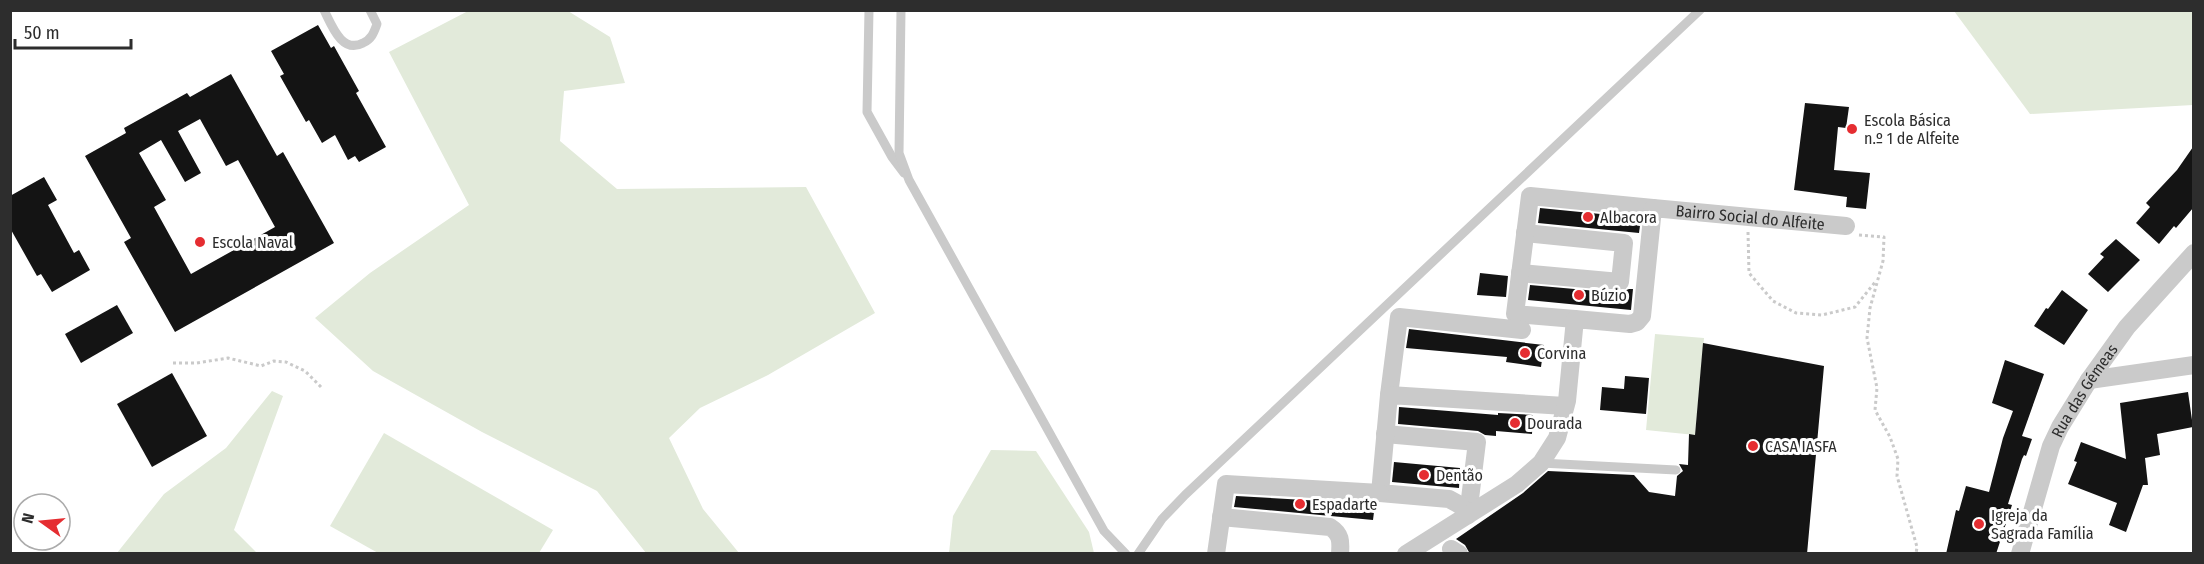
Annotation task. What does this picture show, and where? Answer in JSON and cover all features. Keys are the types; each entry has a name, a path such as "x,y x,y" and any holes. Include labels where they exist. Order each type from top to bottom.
{"street":[{"name":"Bairro Social do Alfeite","path":"1653,208 1642,316 1637,322 1630,324 1515,314 1530,196 1846,226"},
{"path":"1520,273 1620,282 1624,243 1525,233"},
{"name":"Rua das Gémeas","path":"2020,554 2051,446 2060,427 2089,380 2127,327 2193,253"},
{"path":"1380,493 1399,317 1522,330"},
{"path":"1406,554 1517,484 1541,464 1557,438 1566,406 1575,319"},
{"path":"2089,380 2193,365"},
{"path":"1389,395 1566,406"},
{"path":"1385,434 1477,442 1468,515"},
{"path":"1216,554 1226,484 1449,499 1460,505 1468,515"},
{"path":"1221,517 1330,527 1338,532 1341,541 1340,554"}],"lane":[{"path":"324,10 338,37 344,43 352,46 361,45 374,33 377,24 370,10"},
{"path":"869,10 867,112 892,158 909,180 1104,531 1126,554"},
{"path":"901,10 899,153 909,180"},
{"path":"1138,554 1162,519 1185,495 1700,10"},
{"path":"1541,464 1676,470"}],"path":[{"path":"1748,217 1749,273 1773,301 1796,313 1822,315 1855,307 1877,279"},
{"path":"1884,237 1883,261 1870,308 1867,338 1877,388 1875,410 1890,437 1898,459 1897,476 1917,547 1916,554"},
{"path":"173,363 196,363 228,358 261,366 274,361 286,362 305,371 321,387"}],"green space":[{"path":"470,10 568,11 610,37 625,83 564,91 560,141 617,189 806,187 875,313 768,375 700,408 669,438 703,509 739,553 646,553 597,491 482,432 373,371 315,318 370,273 469,205 389,52"},
{"path":"1954,11 2193,11 2193,105 2030,114"},
{"path":"1655,334 1704,338 1695,435 1646,430"},
{"path":"272,391 283,396 234,530 257,553 117,553 164,494 226,448"},
{"path":"384,433 553,530 539,553 378,553 330,526"},
{"path":"991,450 1036,451 1089,532 1094,553 949,553 953,516"}],"building":[{"path":"318,25 331,48 334,46 359,91 356,93 386,147 359,162 355,156 348,160 335,135 322,143 309,120 306,122 280,76 284,74 271,51"},
{"path":"231,74 277,156 283,152 334,243 175,332 124,242 131,238 85,156 126,133 124,128 187,93 190,97","holes":["200,119 226,166 238,160 275,227 191,274 154,207 166,200 139,153 161,140 185,182 201,173 178,131"]},
{"path":"1805,103 1849,107 1846,128 1838,127 1834,170 1870,173 1866,209 1846,207 1847,197 1794,190"},
{"path":"2193,147 2193,208 2159,244 2136,223 2150,207 2146,203 2177,170"},
{"path":"44,177 57,200 48,205 74,253 79,250 90,270 52,292 41,274 37,276 10,228 10,196"},
{"name":"Albacora","path":"1540,208 1641,218 1639,233 1538,223"},
{"path":"2116,239 2140,260 2108,292 2088,274 2104,257 2100,254"},
{"path":"1480,273 1508,276 1506,297 1477,295"},
{"name":"Búzio","path":"1530,285 1619,293 1633,289 1631,310 1528,300"},
{"path":"2062,290 2088,310 2064,345 2034,326"},
{"path":"117,305 133,333 81,363 65,334"},
{"path":"1409,329 1544,345 1541,367 1506,362 1507,357 1406,348"},
{"name":"CASA IASFA","path":"1703,343 1824,366 1807,554 1470,554 1465,545 1456,539 1523,493 1548,471 1634,475 1649,492 1675,496 1677,476 1683,471 1679,464 1688,465 1689,434 1695,435"},
{"path":"2005,360 2044,374 2022,436 2032,439 2026,456 2024,455 2022,459 2008,504 2012,505 1996,554 1946,554 1956,510 1959,511 1966,486 1989,492 2003,438 2013,411 1992,403"},
{"path":"172,373 207,436 152,467 117,404"},
{"path":"1625,376 1649,378 1646,414 1600,410 1602,387 1624,389"},
{"path":"2188,392 2193,427 2157,434 2160,455 2145,458 2148,485 2143,485 2126,532 2109,525 2117,503 2068,484 2077,462 2074,461 2081,442 2126,459 2120,403"},
{"path":"1399,407 1498,415 1498,413 1533,415 1532,434 1496,431 1496,436 1485,435 1478,431 1398,424"},
{"name":"Dentão","path":"1394,462 1460,468 1459,488 1392,482"},
{"name":"Espadarte","path":"1236,496 1375,504 1373,520 1234,507"}],"place":[{"name":"Escola Básica n.º 1 de Alfeite","path":"1852,129"},
{"name":"Albacora","path":"1588,217"},
{"name":"Escola Naval","path":"200,242"},
{"name":"Búzio","path":"1579,295"},
{"name":"Corvina","path":"1525,353"},
{"name":"Dourada","path":"1515,423"},
{"name":"CASA IASFA","path":"1753,446"},
{"name":"Dentão","path":"1424,475"},
{"name":"Espadarte","path":"1300,504"},
{"name":"Igreja da Sagrada Família","path":"1979,524"}]}
